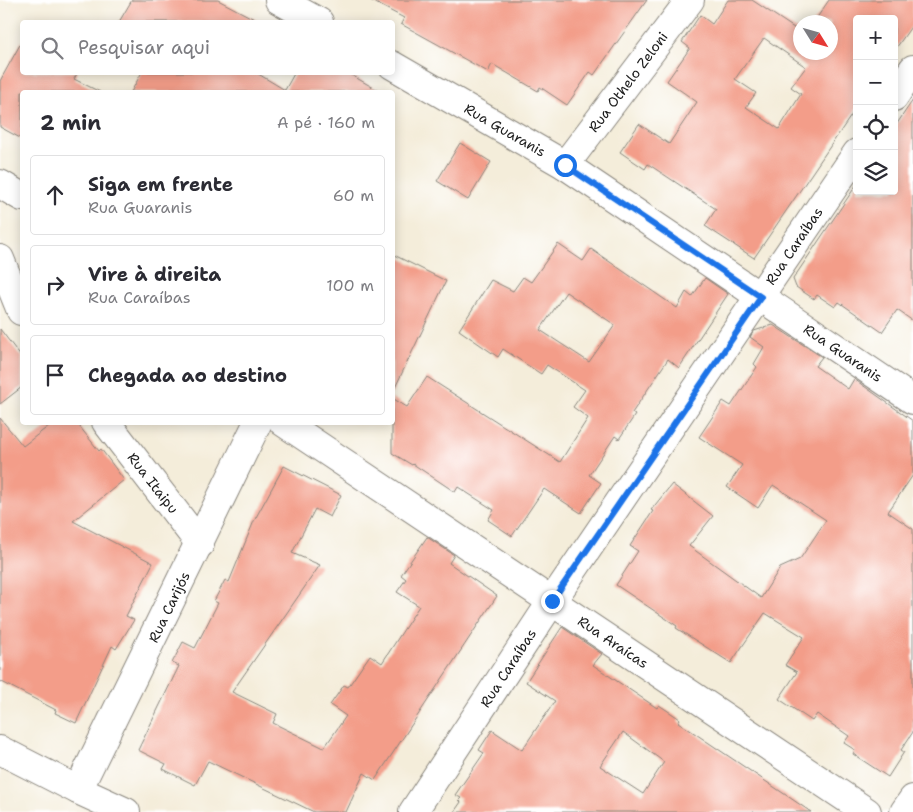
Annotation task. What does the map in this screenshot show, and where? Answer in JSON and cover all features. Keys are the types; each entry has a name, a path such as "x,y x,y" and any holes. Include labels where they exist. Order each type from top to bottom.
{"street":[{"path":"280,0 315,20"},
{"name":"Rua Othelo Zeloni","path":"565,165 690,0"},
{"name":"Rua Guaranis","path":"395,67 565,165 913,400"},
{"path":"898,91 913,69"},
{"name":"Rua Caraíbas","path":"413,812 552,601 761,297 853,159"},
{"path":"0,184 20,196"},
{"path":"0,259 20,307"},
{"path":"0,283 20,309"},
{"name":"Rua Itaipu","path":"108,425 200,544"},
{"name":"Rua Carijós","path":"78,790 257,425"},
{"name":"Rua Araícas","path":"288,425 867,812"},
{"path":"0,750 126,812"},
{"path":"904,812 913,799"}],"building":[{"path":"132,0 218,0 256,20 120,20"},
{"path":"370,0 647,0 594,75 590,72 567,105 540,87 538,91 492,64 488,72 401,24 404,18"},
{"path":"728,0 752,0 793,27 793,58 764,38 735,79 756,93 746,107 779,129 801,94 791,87 806,67 796,60 838,60 838,15 819,15 829,0 913,0 913,24 898,45 898,15 853,15 853,113 754,258 705,226 716,209 648,164 645,169 620,152 639,124 669,144 697,102 667,81 690,48 682,42 700,15 712,24"},
{"path":"20,45 20,75 76,75 74,79 96,90 20,90 20,138 0,127 0,81"},
{"path":"140,75 260,75 285,90 132,90"},
{"path":"293,75 351,75 378,90 285,90"},
{"path":"913,100 913,321 897,310 882,332 839,302 835,307 817,295 814,299 796,287 793,279 853,190 853,195 898,195 898,122"},
{"path":"460,143 491,162 468,200 437,181"},
{"path":"558,244 583,261 591,249 677,308 686,292 692,297 705,278 728,294 679,368 668,359 632,413 635,415 619,439 615,436 589,475 601,483 581,513 544,489 512,536 488,520 494,510 458,487 455,492 413,464 392,453 392,425 395,425 395,400 407,407 427,377 560,462 588,418 573,407 585,390 547,365 541,374 503,349 498,357 459,330 491,280 513,291 523,277 531,282","holes":["566,292 615,325 589,362 540,330"]},
{"path":"395,256 446,281 395,388"},
{"path":"773,325 822,357 815,366 848,389 854,379 913,421 913,475 888,512 913,529 913,732 901,750 904,752 888,777 853,754 855,750 844,743 849,736 817,714 812,721 779,699 797,672 785,665 804,637 765,613 731,663 676,628 677,626 616,585 638,551 630,546 653,511 651,510 672,484 713,516 689,546 761,598 780,568 800,559 826,520 773,485 758,508 727,487 742,465 699,437 723,401 731,406 757,367 754,364 764,347 750,337 754,331"},
{"path":"0,329 20,355 20,389 0,404"},
{"path":"0,418 23,446 50,425 78,425 99,451 101,449 124,480 73,521 153,563 126,616 134,620 116,649 112,646 76,723 55,713 56,710 0,681"},
{"path":"284,466 341,495 330,517 315,509 292,553 320,565 232,692 277,714 273,723 324,748 346,716 330,705 344,685 348,687 370,655 382,663 419,606 397,592 406,579 401,575 427,537 454,555 449,563 497,596 375,780 364,773 346,812 314,812 208,761 195,785 163,769 166,764 138,750 179,666 172,663 183,642 195,648 218,603 214,601 225,580 229,582 254,521"},
{"path":"562,627 602,654 593,665 657,708 659,705 680,719 678,722 811,812 454,812 461,802 459,800 461,798 455,795 484,753 479,750 492,730 522,750 555,701 526,682","holes":["623,732 664,762 643,794 600,766"]}],"route":[{"path":"552,601 761,297 565,165"}]}
